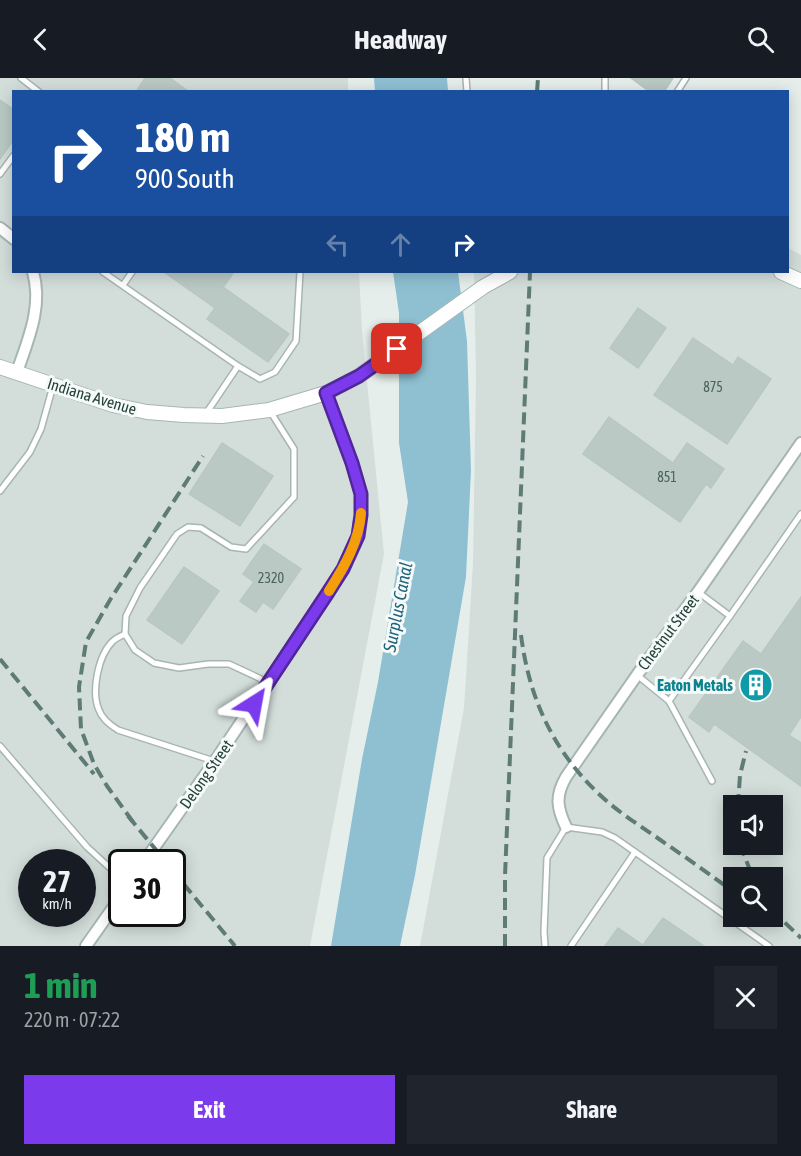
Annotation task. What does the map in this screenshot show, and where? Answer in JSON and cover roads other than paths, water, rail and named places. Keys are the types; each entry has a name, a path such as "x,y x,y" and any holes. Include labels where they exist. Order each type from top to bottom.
{"street":[{"path":"0,228 12,235"},
{"path":"17,372 38,298 33,273"},
{"name":"Indiana Avenue","path":"0,367 113,405 147,412 222,417 269,410 326,393 359,376 483,287 507,273"},
{"path":"783,273 801,281"},
{"name":"Delong Street","path":"153,849 338,578 358,536 361,494 326,393"},
{"name":"Chestnut Street","path":"566,827 558,805 561,785 801,443"},
{"path":"86,946 108,915"}],"lane":[{"path":"21,78 36,90"},
{"path":"0,174 12,158"},
{"path":"105,273 260,380 275,372 296,341 300,273"},
{"path":"123,285 131,273"},
{"path":"204,416 238,366"},
{"path":"0,490 30,452 41,429 53,385"},
{"path":"267,684 229,663 178,668 154,663 135,650 125,634 126,616 140,588 177,534 188,527 201,528 231,547 246,549 294,497 294,449 269,410"},
{"path":"669,702 801,514"},
{"path":"698,592 730,616"},
{"path":"125,634 112,641 103,655 97,676 95,697 99,712 118,730 215,761"},
{"path":"637,675 669,702 712,781"},
{"path":"0,746 87,847 108,866"},
{"path":"545,946 547,858 566,827 602,832 615,838 769,946"},
{"path":"571,946 635,852"}],"water":[{"path":"374,78 447,78 448,90 375,90"},
{"name":"Surplus Canal","path":"393,273 458,273 467,341 471,470 466,577 415,875 400,946 331,946 408,502 399,443 399,313"}],"railway":[{"path":"537,90 538,78"},
{"path":"505,946 505,876 530,273"},
{"path":"133,822 94,764 81,729 79,687 86,642 110,600 203,456"},
{"path":"521,635 537,702 556,742 583,778 621,813 723,884"},
{"path":"0,659 94,774"},
{"path":"739,795 740,775 746,751"},
{"path":"128,816 155,849"},
{"path":"744,855 749,867"},
{"path":"186,887 235,946"},
{"path":"783,921 801,938"}],"place":[{"name":"Eaton Metals","path":"756,685"}]}
